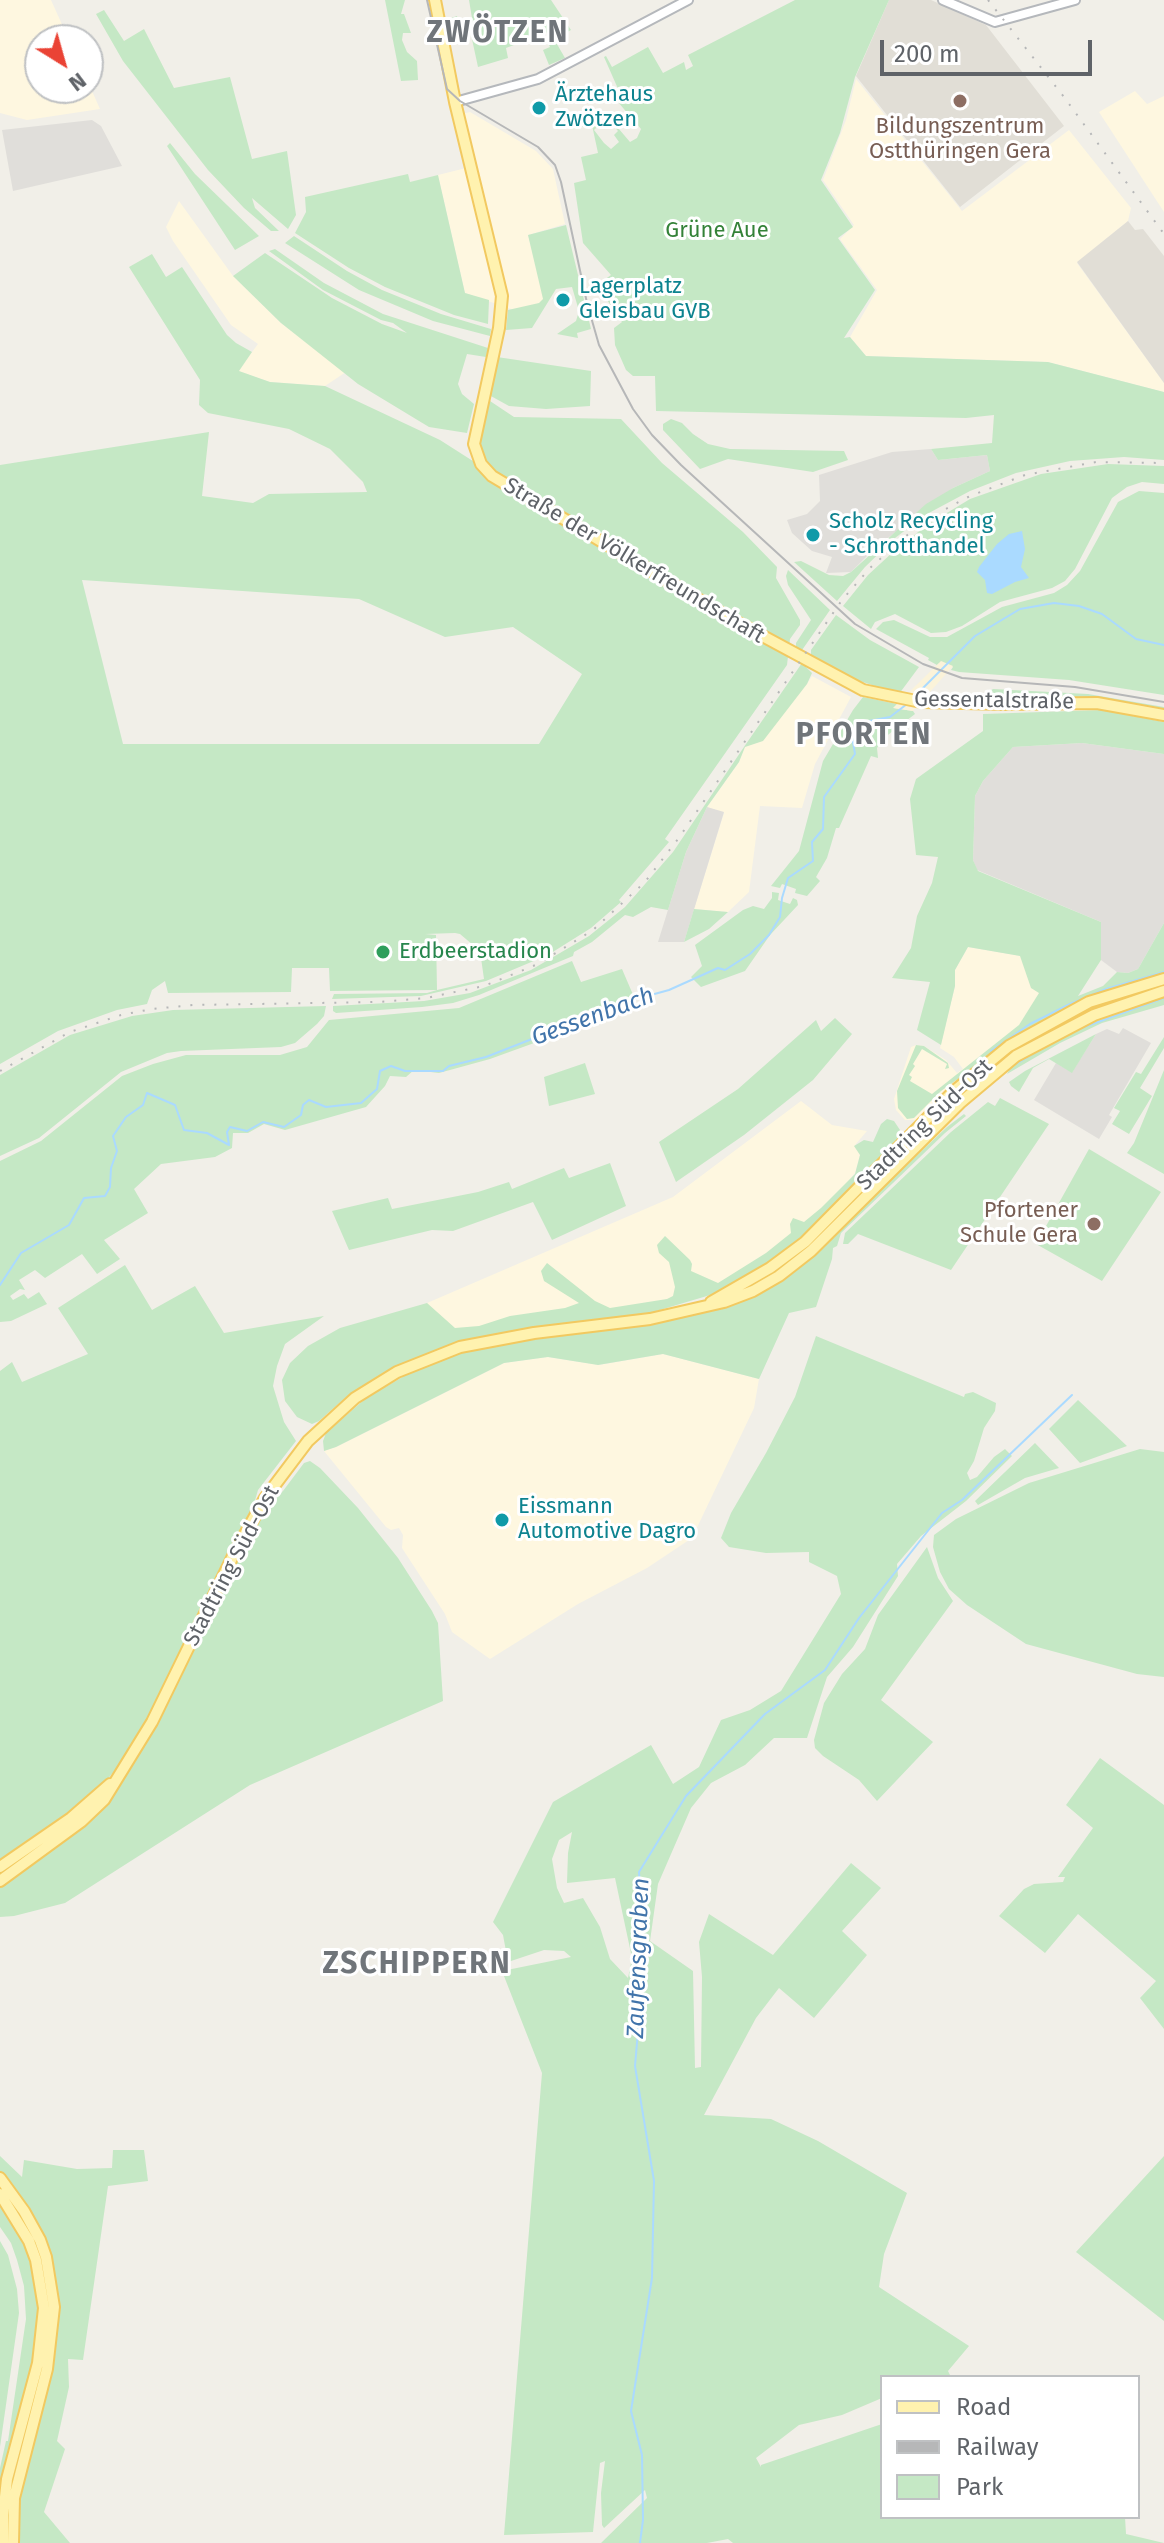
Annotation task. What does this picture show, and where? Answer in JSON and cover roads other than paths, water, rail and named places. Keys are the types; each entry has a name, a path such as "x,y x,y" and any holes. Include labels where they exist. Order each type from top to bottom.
{"main road":[{"name":"Straße der Völkerfreundschaft","path":"435,0 455,102 502,296 499,328 474,444 481,464 492,476 786,651"},
{"name":"Gessentalstraße","path":"786,651 863,690 902,699 921,702 1097,703 1164,715"},
{"name":"Stadtring Süd-Ost","path":"706,1305 770,1268 805,1242 953,1092 1009,1046 1089,1002 1164,979"},
{"name":"Stadtring Süd-Ost","path":"0,1881 95,1810 152,1722 233,1556 265,1498 293,1458 336,1413 378,1382 460,1347 534,1333 650,1319 739,1298 796,1264 960,1103 1016,1056 1094,1015 1164,991"},
{"name":"Stadtring Süd-Ost","path":"0,1867 71,1818 117,1777"},
{"path":"0,2178 40,2240 54,2307 47,2369 14,2498 13,2543"},
{"path":"0,2194 29,2241 36,2260 44,2308 38,2363 7,2479 3,2543"}],"street":[{"path":"455,102 538,79 688,0"},
{"path":"943,0 995,22 1075,0"}],"water":[{"path":"1022,531 1025,549 1021,567 1029,578 992,594 987,593 985,580 977,572 979,567 997,544 1009,534"}],"waterway":[{"name":"Gessenbach","path":"914,697 975,636 1020,609 1054,603 1079,606 1102,614 1136,639 1164,645"},
{"name":"Gessenbach","path":"0,1285 21,1253 69,1225 84,1198 105,1196 110,1187 111,1168 117,1151 113,1136 126,1117 143,1105 147,1093 175,1105 184,1130 207,1133 229,1145 227,1132 230,1127 247,1131 263,1122 284,1127 301,1115 303,1105 309,1100 326,1107 361,1103 377,1089 380,1071 391,1066 405,1071 443,1071 449,1066 486,1057 629,1001 669,990 718,968 725,970 750,954 769,935 780,917 788,878 813,861 812,842 823,829 824,797 855,754 851,730 869,721 890,717 907,704"},
{"path":"991,1051 1030,1024 1070,1004 1106,989 1164,972"},
{"path":"1076,1030 1164,998"},
{"path":"1016,1064 1046,1046"},
{"name":"Zaufensgraben","path":"640,2543 643,2520 642,2455 631,2411 652,2278 654,2181 635,2066 644,1962 639,1872 686,1796 765,1714 825,1670 859,1618 942,1513 962,1500 1072,1395"}],"tram line":[{"path":"427,0 447,89 460,101 538,147 555,165 599,345 633,409 652,435 681,465 855,624 923,664 962,678 1075,687 1164,702"}],"railway":[{"path":"988,0 1064,97 1164,234"},
{"path":"0,1071 70,1032 121,1015 193,1005 378,1002 426,998 484,986 538,964 593,930 645,882 678,839 842,600 870,568 906,536 970,496 1025,475 1096,462 1164,463"}],"place":[{"name":"Bildungszentrum Ostthüringen Gera","path":"960,101"},
{"name":"Ärztehaus Zwötzen","path":"539,108"},
{"name":"Lagerplatz Gleisbau GVB","path":"563,300"},
{"name":"Scholz Recycling - Schrotthandel","path":"813,535"},
{"name":"Erdbeerstadion","path":"383,952"},
{"name":"Pfortener Schule Gera","path":"1094,1224"},
{"name":"Eissmann Automotive Dagro","path":"502,1520"}],"district":[{"name":"ZWÖTZEN","path":"498,34"},
{"name":"PFORTEN","path":"864,736"},
{"name":"ZSCHIPPERN","path":"417,1965"}],"park label":[{"name":"Grüne Aue","path":"717,231"}]}
